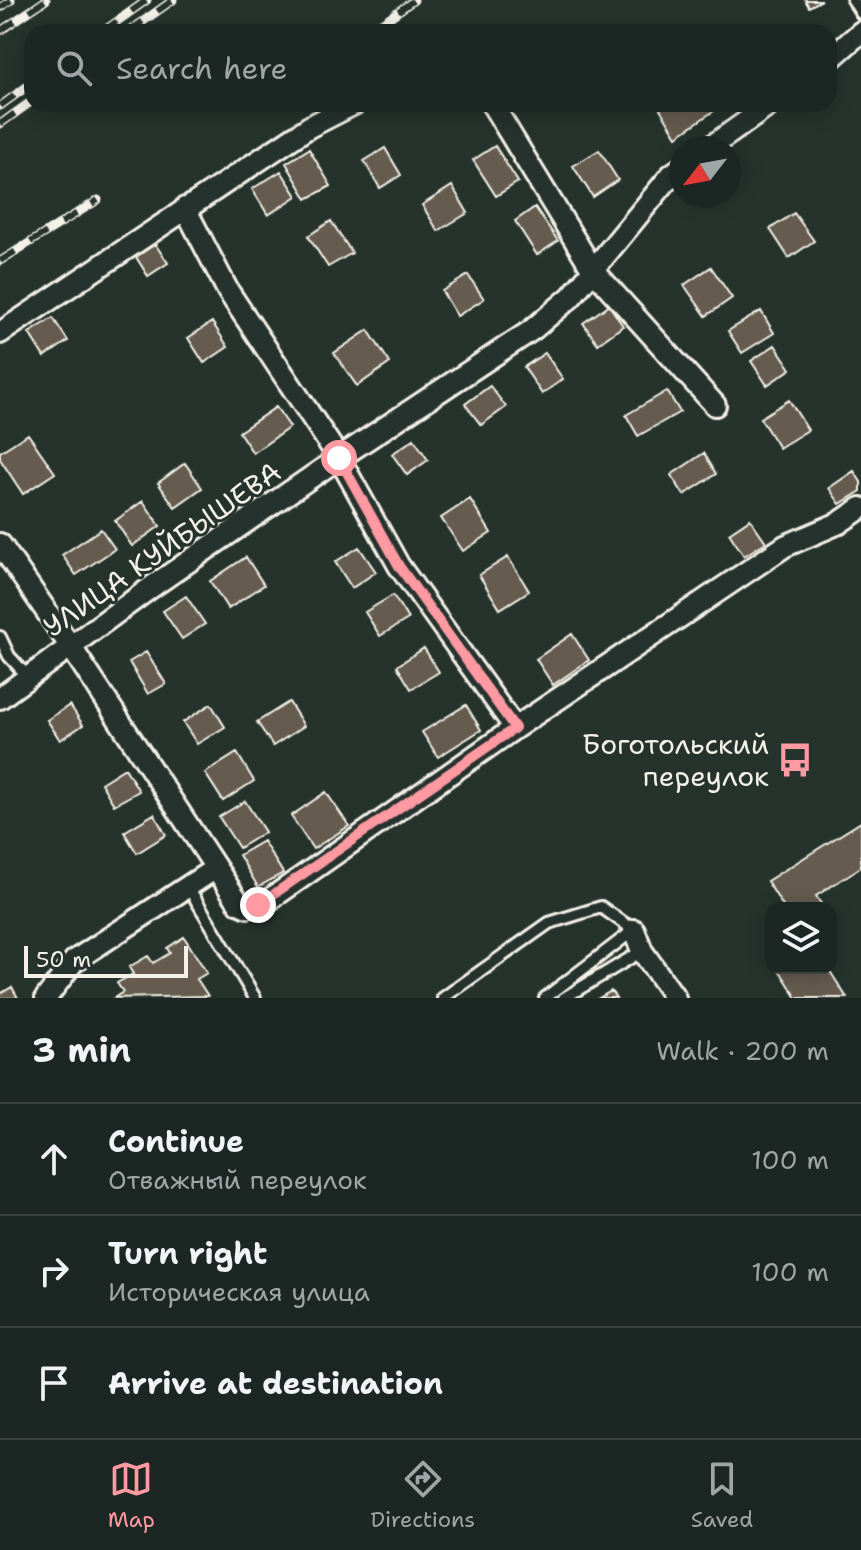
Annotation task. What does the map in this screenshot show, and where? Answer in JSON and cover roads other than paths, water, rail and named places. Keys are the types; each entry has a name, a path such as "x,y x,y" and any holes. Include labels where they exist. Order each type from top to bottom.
{"street":[{"path":"837,53 861,32"},
{"path":"0,333 309,127 338,112"},
{"path":"497,112 593,270 715,405"},
{"path":"726,136 760,112"},
{"name":"УЛИЦА КУЙБЫШЕВА","path":"0,698 153,586 532,330 571,297 669,178"},
{"path":"185,208 228,291 339,458 399,566 515,728"},
{"path":"0,544 239,903 248,907 258,905 785,546 839,523 861,508"},
{"path":"46,998 74,961 216,868"},
{"path":"634,930 642,951 675,998"}],"lane":[{"path":"853,0 861,13"},
{"path":"0,637 9,656 30,679"},
{"path":"187,885 255,998"},
{"path":"443,998 549,923 601,907 634,930 545,998"},
{"path":"564,998 642,951"}],"railway":[{"path":"0,8 11,0"},
{"path":"0,31 46,0"},
{"path":"113,24 147,0"},
{"path":"139,24 173,0"},
{"path":"380,24 414,0"},
{"path":"0,106 24,89"},
{"path":"0,124 24,107"},
{"path":"0,261 98,200"}],"place":[{"name":"Боготольский переулок","path":"795,760"}]}
